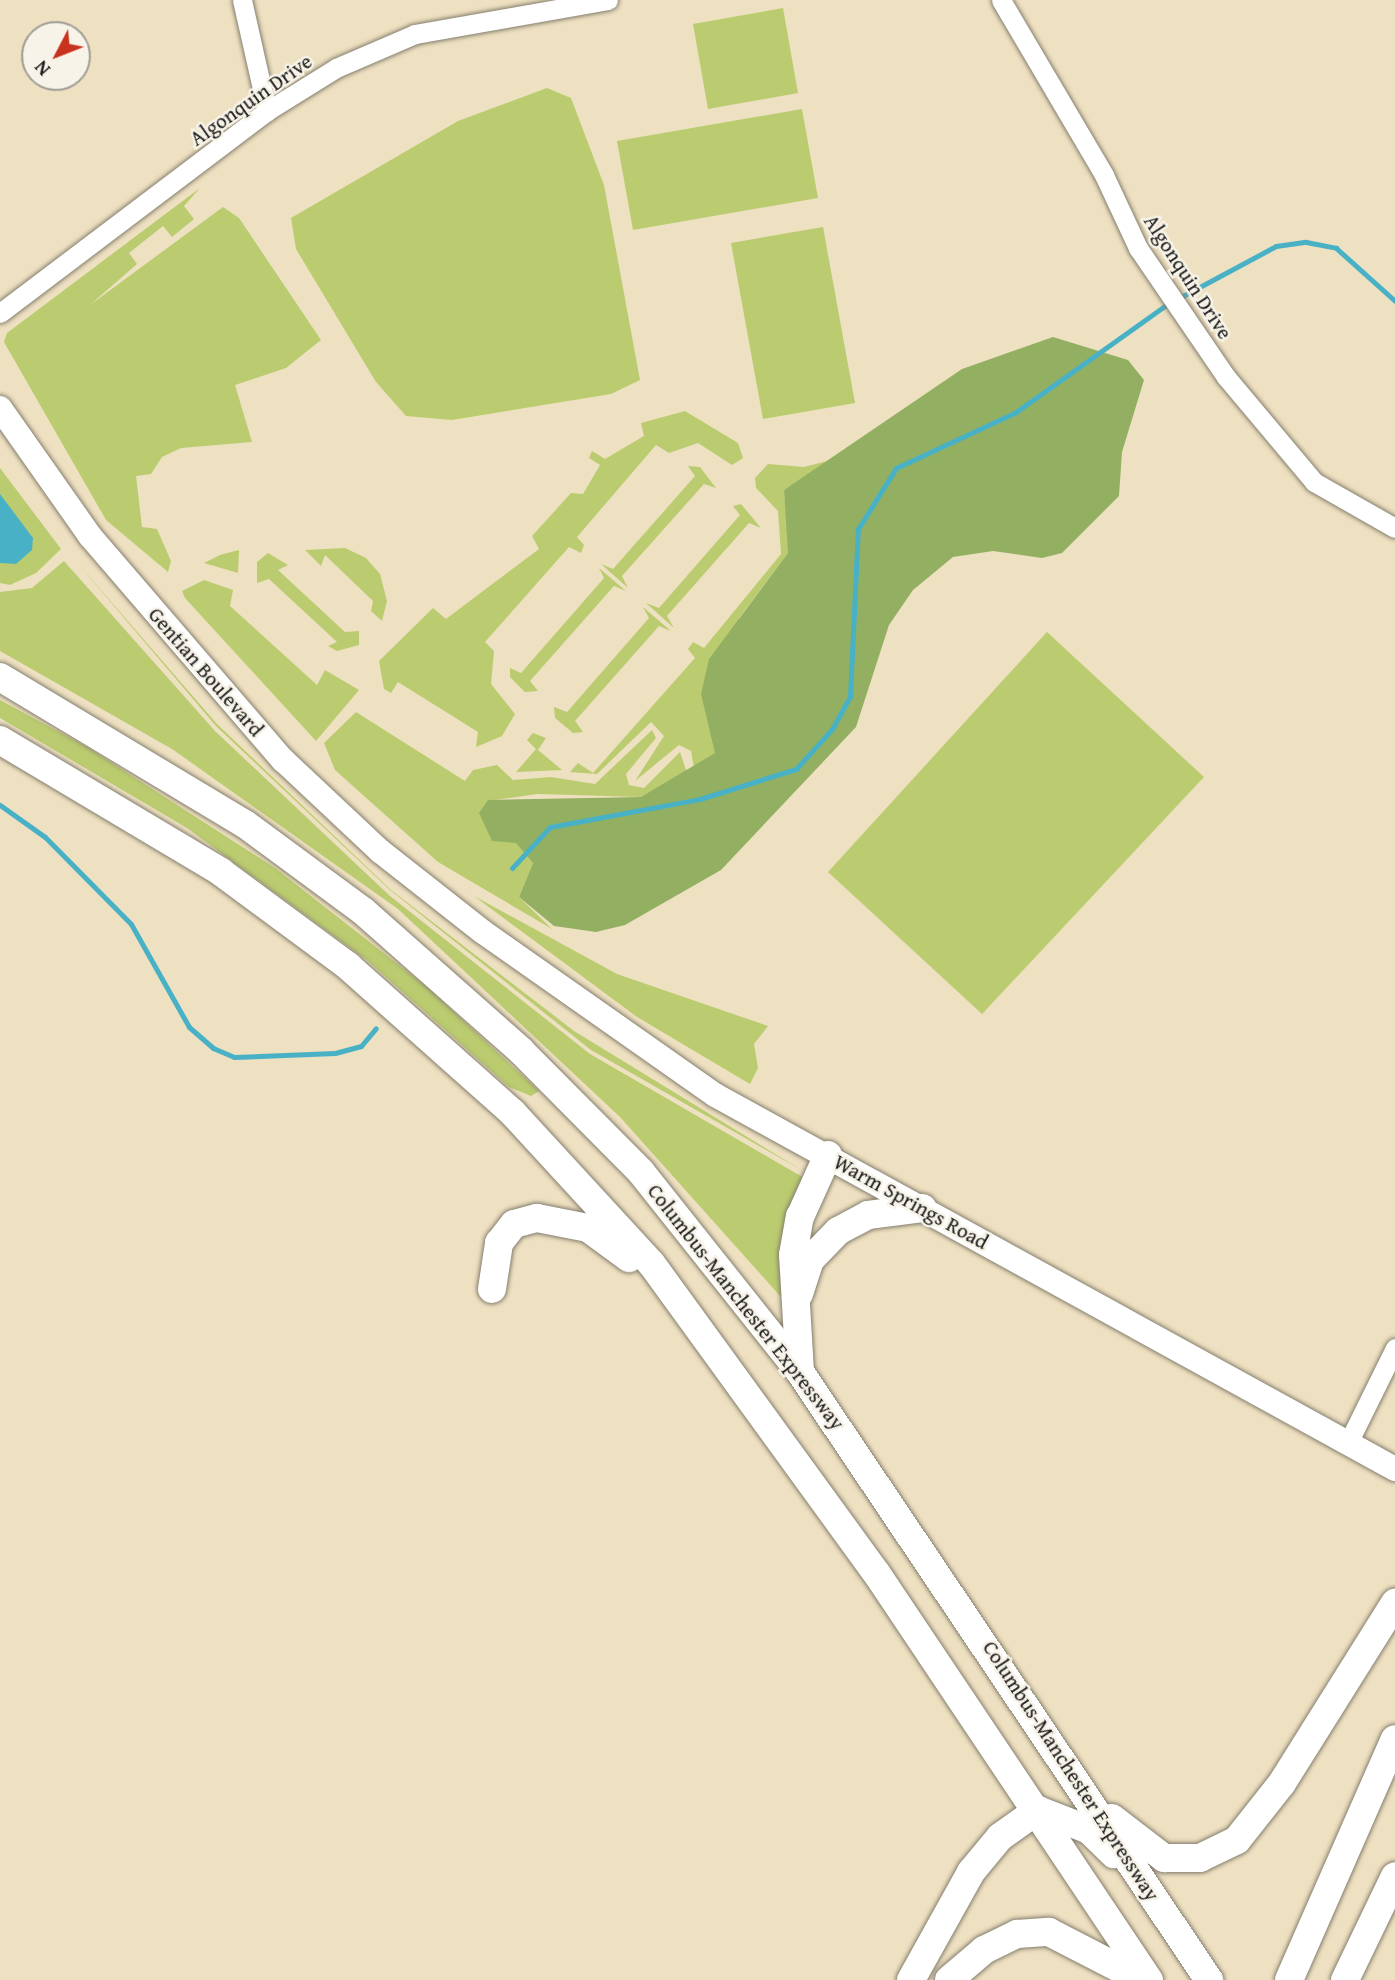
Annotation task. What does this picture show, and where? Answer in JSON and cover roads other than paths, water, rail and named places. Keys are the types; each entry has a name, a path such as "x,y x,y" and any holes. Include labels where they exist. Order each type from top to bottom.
{"highway":[{"name":"Columbus-Manchester Expressway","path":"0,677 245,824 434,970 641,1172 800,1372 1209,1980"},
{"path":"0,740 221,872 368,983 505,1104 679,1301 1038,1810 1149,1980"},
{"path":"800,1372 793,1255 800,1217 828,1155"},
{"path":"796,1303 810,1260 838,1231 868,1215 923,1208"},
{"path":"492,1289 499,1243 514,1224 537,1218 588,1228 679,1301"},
{"path":"1089,1799 1164,1858 1200,1858 1237,1840 1282,1783 1395,1603"},
{"path":"1289,1980 1395,1739"},
{"path":"1038,1810 1089,1830 1149,1889"},
{"path":"911,1980 971,1872 1000,1837 1038,1810"},
{"path":"1345,1980 1395,1876"},
{"path":"949,1980 1006,1939 1049,1932 1142,1980"}],"main road":[{"name":"Gentian Boulevard","path":"0,408 90,536 283,760 447,904"},
{"name":"Warm Springs Road","path":"447,904 633,1043 828,1155 1395,1469"}],"street":[{"path":"242,0 267,111"},
{"name":"Algonquin Drive","path":"0,313 267,111 336,68 415,34 608,0"},
{"name":"Algonquin Drive","path":"1001,0 1156,274 1193,328 1314,482 1395,528"},
{"path":"1348,1443 1395,1348"}],"water":[{"path":"0,494 33,538 32,550 16,564 0,563"}],"waterway":[{"path":"1179,298 1276,246 1306,242 1336,248 1395,301"},
{"path":"512,868 550,827 700,799 796,769 832,729 850,696 858,529 896,468 1016,412 1170,302"},
{"path":"0,805 45,837 131,924 189,1027 213,1048 234,1057 335,1053 361,1046 376,1028"}]}
